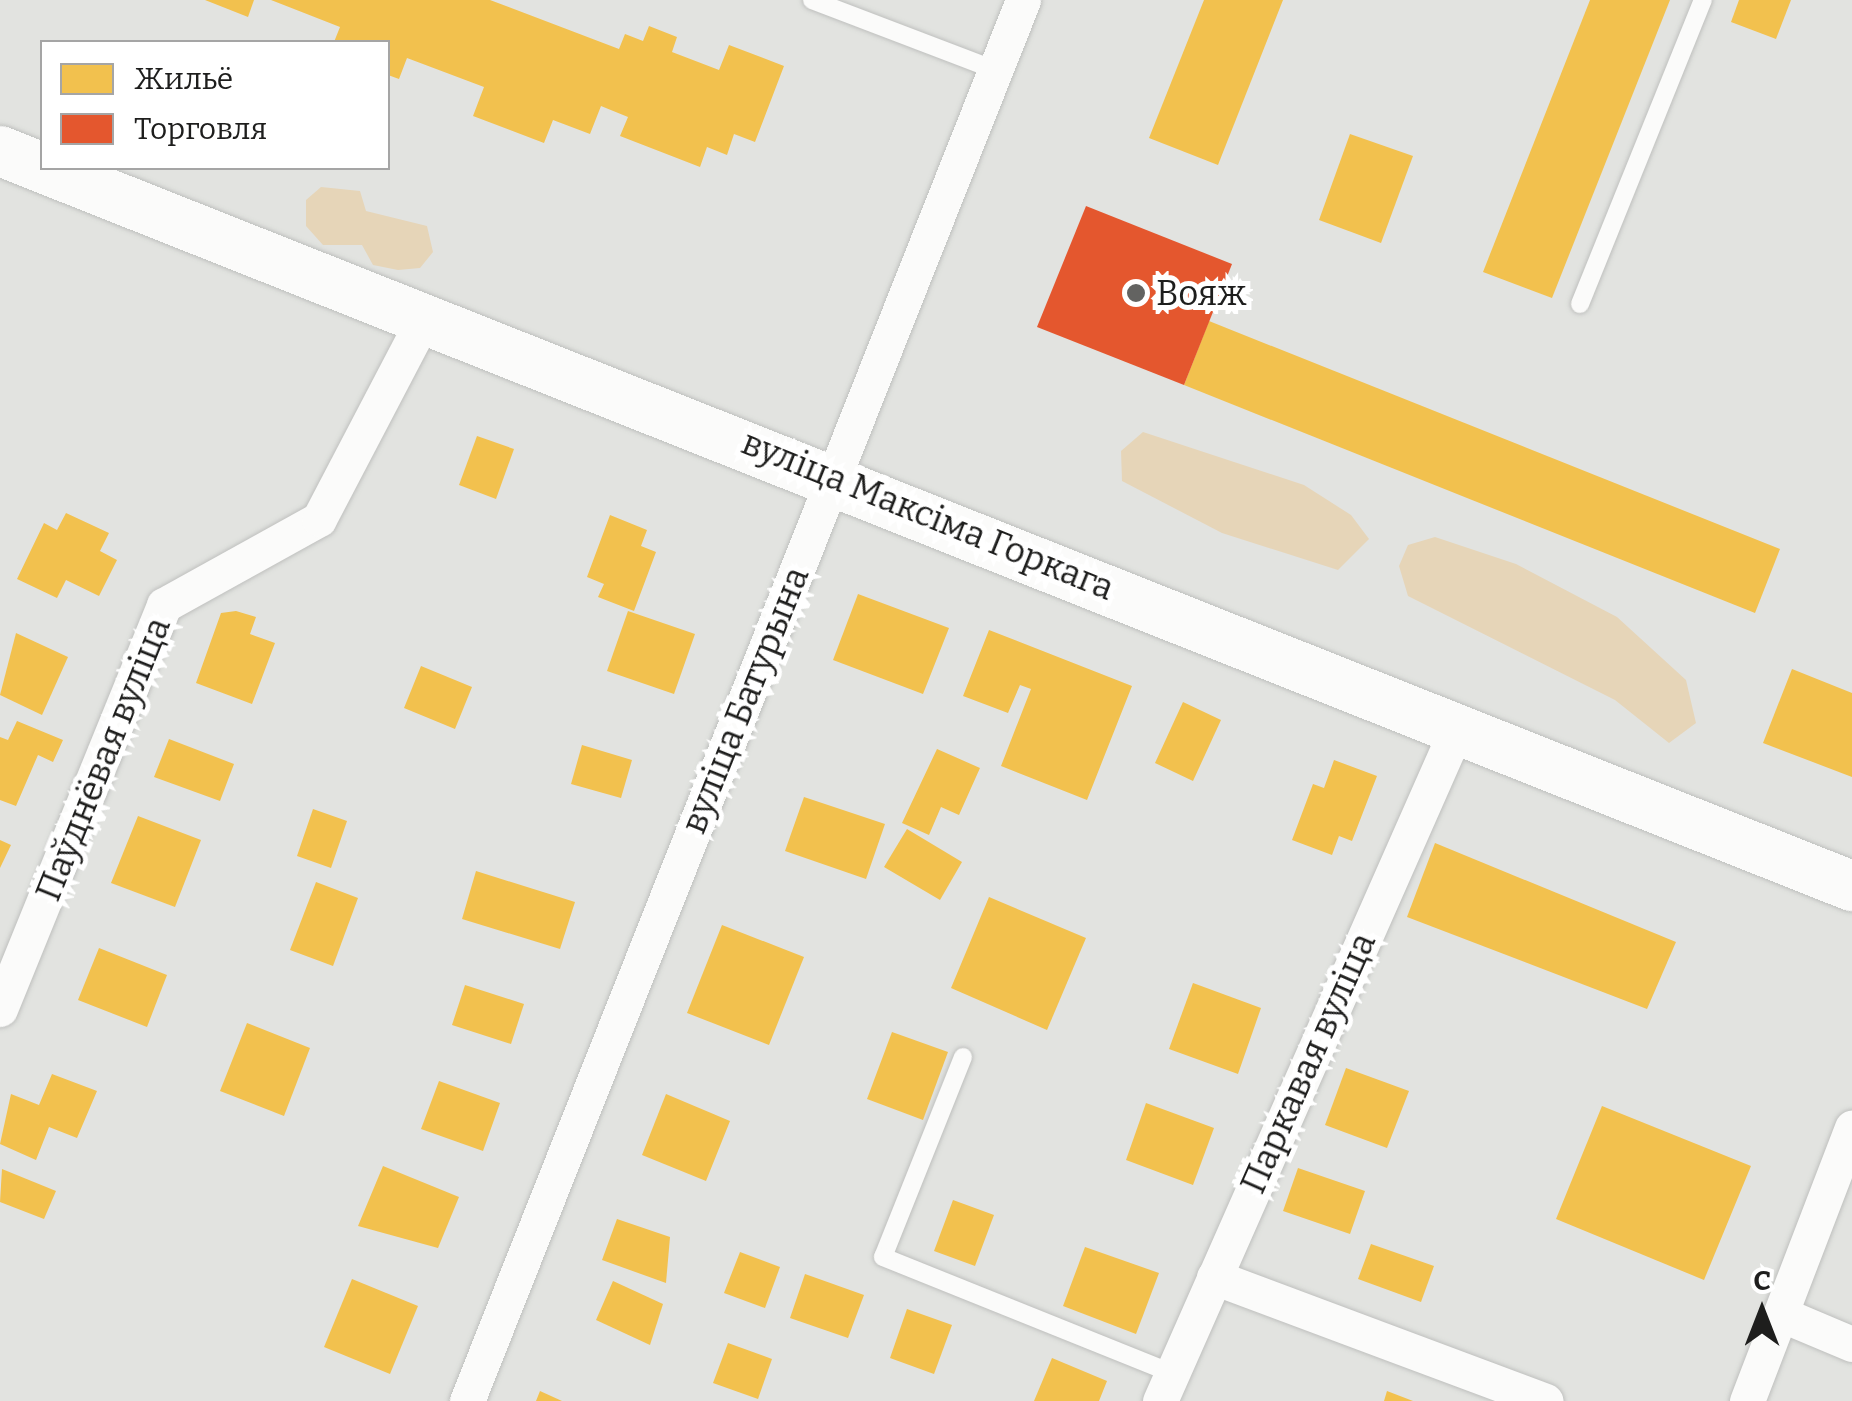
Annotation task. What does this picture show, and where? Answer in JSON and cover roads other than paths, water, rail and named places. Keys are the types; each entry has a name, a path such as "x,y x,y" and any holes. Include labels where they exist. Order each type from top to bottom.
{"street":[{"name":"вуліца Батурына","path":"467,1401 1023,0"},
{"name":"вуліца Максіма Горкага","path":"0,151 40,167"},
{"name":"вуліца Максіма Горкага","path":"49,170 833,476 1852,886"},
{"name":"Паўднёвая вуліца","path":"0,1009 164,605 318,519 425,316"},
{"name":"Паркавая вуліца","path":"1166,1387 1458,726"},
{"path":"1747,1401 1852,1126"},
{"path":"1214,1276 1505,1394 1546,1401"},
{"path":"1783,1314 1852,1344"}],"lane":[{"path":"812,0 995,70"},
{"path":"1580,304 1703,0"},
{"path":"963,1058 883,1258 1166,1387"}],"place":[{"name":"Вояж","path":"1136,293"}]}
